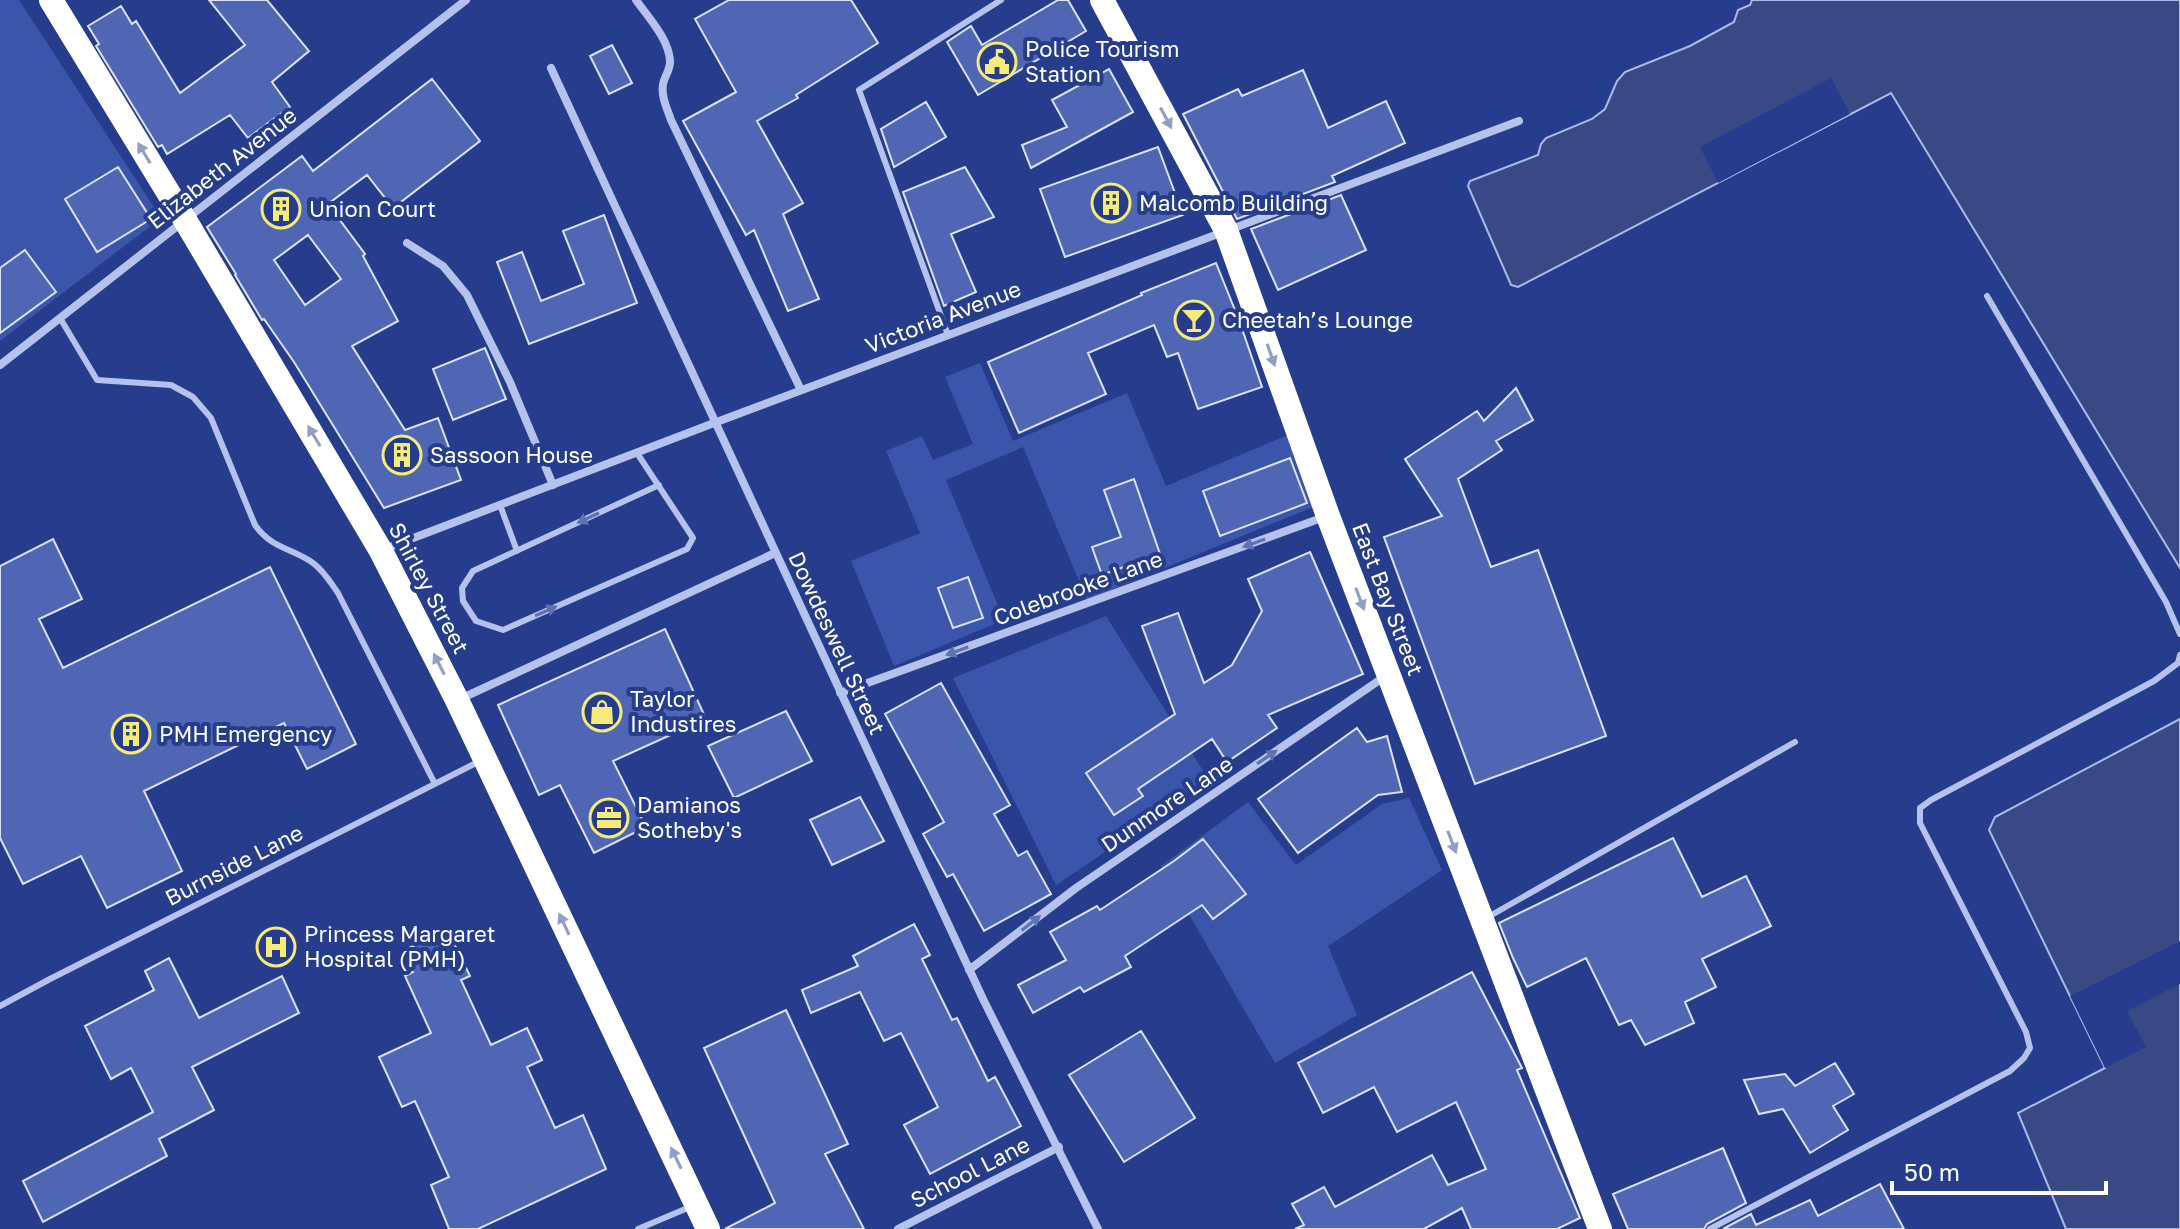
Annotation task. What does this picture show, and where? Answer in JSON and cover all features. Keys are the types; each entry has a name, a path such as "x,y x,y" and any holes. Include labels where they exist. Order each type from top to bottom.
{"highway":[{"name":"Shirley Street","path":"51,0 381,551 457,700 708,1229"},
{"name":"East Bay Street","path":"1102,0 1226,230 1328,516 1600,1229"}],"street":[{"name":"Elizabeth Avenue","path":"0,365 466,0"},
{"path":"636,0 665,42 670,57 670,67 663,83 663,99 671,120 801,390"},
{"name":"Dowdeswell Street","path":"551,68 969,970 1098,1229"},
{"name":"Victoria Avenue","path":"381,551 1519,121"},
{"path":"407,243 443,266 467,295 510,382 553,485"},
{"name":"Colebrooke Lane","path":"840,693 1328,516"},
{"path":"457,700 775,553"},
{"name":"Dunmore Lane","path":"969,970 1076,888 1389,674"},
{"name":"School Lane","path":"898,1229 1059,1147"}],"lane":[{"path":"948,335 859,90 1001,0"},
{"path":"1987,296 2159,589 2180,634"},
{"path":"60,318 97,380 171,385 193,397 211,418 255,525 271,542 313,563 327,577 435,784"},
{"path":"637,453 659,485 693,538 687,549 503,630 476,621 463,601 462,588 473,571 659,485"},
{"path":"500,505 517,551"},
{"path":"1710,1229 2010,1071 2024,1058 2030,1048 2026,1032 1920,823 1920,808 2154,681 2178,663 2180,655"},
{"path":"1482,921 1795,742"},
{"name":"Burnside Lane","path":"0,1006 485,759"},
{"path":"638,1229 697,1204"}],"shaded area":[{"path":"0,0 19,0 161,218 0,341"},
{"path":"1752,0 2180,0 2180,568 1891,93 1518,287 1511,285 1468,186 1470,181 1538,155 1546,138 1592,119 1605,109 1617,81 1625,72 1690,46 1734,22 1738,10 1750,5"},
{"path":"980,363 1013,441 1127,393 1166,486 1288,435 1313,507 1087,600 1023,447 946,480 1004,620 894,666 851,561 920,533 886,451 922,436 933,460 973,444 945,377"},
{"path":"1106,616 1207,777 1056,885 953,678"},
{"path":"2180,719 2180,1229 2066,1229 2018,1113 2105,1068 1989,830 1995,817"},
{"path":"1409,798 1442,870 1328,946 1357,1015 1275,1063 1161,866 1248,802 1296,865 1382,804"}],"pier":[{"path":"1831,78 1850,114 1718,183 1700,147"},
{"path":"2180,941 2180,984 2127,1011 2146,1047 2105,1068 2070,996"}],"building":[{"path":"209,0 267,0 309,51 272,82 290,107 248,138 230,115 167,154 162,145 158,147 96,46 99,44 88,26 121,6 132,24 136,21 180,93 245,45"},
{"path":"729,0 851,0 878,43 796,95 798,98 757,121 803,203 783,214 819,299 788,311 754,230 746,235 683,121 736,92 695,19"},
{"name":"Police Tourism Station","path":"1058,0 1068,0 1086,31 978,95 947,42 971,26 982,45"},
{"path":"612,45 632,83 609,94 590,56"},
{"path":"1109,69 1133,112 1031,168 1022,145 1067,127 1052,100"},
{"path":"1303,70 1328,128 1386,101 1405,143 1332,176 1335,182 1237,219 1183,114 1238,89 1242,96"},
{"path":"432,79 480,141 393,208 367,175 328,204 365,254 363,256 398,321 352,346 405,430 438,418 461,480 384,508 294,362 262,320 207,227 302,156 313,171","holes":["308,235 341,279 305,305 274,260"]},
{"path":"926,102 946,137 894,167 881,129"},
{"name":"Malcomb Building","path":"1158,147 1183,215 1065,257 1040,189"},
{"path":"118,167 151,219 97,252 65,199"},
{"path":"965,167 994,217 951,234 976,292 944,306 903,192"},
{"path":"1341,195 1366,250 1278,290 1251,229"},
{"path":"604,215 637,303 529,344 497,262 522,252 541,301 584,284 563,231"},
{"path":"25,250 56,292 0,333 0,268"},
{"path":"1216,263 1262,387 1198,409 1178,353 1167,357 1154,325 1088,353 1106,394 1019,433 988,362"},
{"path":"485,348 506,399 453,420 433,369"},
{"path":"1516,388 1533,420 1496,441 1502,450 1458,479 1491,567 1538,550 1606,736 1475,784 1384,537 1442,516 1405,459 1477,411 1484,421"},
{"path":"1290,458 1307,503 1220,536 1203,491"},
{"path":"1134,479 1160,554 1102,575 1092,547 1121,537 1104,490"},
{"name":"PMH Emergency","path":"53,539 82,599 39,619 63,668 270,567 356,744 307,769 284,723 144,791 182,871 107,908 81,856 23,884 0,838 0,566"},
{"path":"1310,552 1363,674 1268,715 1277,728 1227,762 1212,739 1138,789 1143,796 1114,815 1086,773 1175,714 1142,626 1178,613 1204,683 1232,665 1262,611 1248,579"},
{"path":"968,577 983,618 953,628 938,588"},
{"name":"Taylor Industires","path":"665,629 706,719 613,761 646,827 594,853 560,785 539,795 498,705"},
{"path":"941,683 1010,805 994,814 1018,856 1027,851 1051,894 984,931 953,874 947,877 923,834 944,822 885,714"},
{"path":"786,711 812,761 734,798 708,746"},
{"path":"1357,728 1367,742 1387,736 1402,792 1378,795 1298,853 1258,799"},
{"path":"860,797 884,841 832,865 810,820"},
{"path":"1673,838 1702,897 1746,876 1771,926 1702,959 1716,987 1685,1002 1694,1023 1645,1045 1631,1020 1619,1025 1586,958 1527,987 1499,923"},
{"path":"1203,839 1246,894 1213,919 1202,905 1125,956 1131,967 1084,992 1080,987 1033,1013 1018,985 1066,960 1050,932 1097,906 1100,910"},
{"path":"914,924 930,955 922,959 952,1020 957,1018 988,1081 995,1077 1021,1126 930,1174 904,1125 938,1107 901,1033 884,1041 860,992 811,1013 802,990 858,966 853,956"},
{"path":"447,929 470,976 461,980 491,1045 527,1028 542,1060 527,1067 555,1128 583,1115 606,1169 478,1229 449,1229 431,1185 449,1177 415,1101 402,1107 379,1057 431,1033 405,976 413,972 403,951"},
{"path":"169,958 199,1018 282,976 299,1013 192,1067 214,1110 159,1139 167,1156 43,1222 23,1181 153,1112 131,1068 111,1079 85,1026 154,990 145,971"},
{"path":"1472,972 1522,1068 1517,1070 1580,1218 1557,1229 1471,1229 1462,1208 1424,1229 1295,1229 1304,1225 1292,1204 1324,1187 1335,1207 1432,1155 1448,1185 1486,1169 1456,1102 1397,1132 1374,1087 1323,1113 1298,1063"},
{"path":"786,1010 848,1144 825,1154 864,1229 725,1229 775,1203 704,1048"},
{"path":"1141,1031 1195,1118 1124,1162 1069,1075"},
{"path":"1835,1063 1854,1094 1833,1106 1848,1130 1810,1153 1783,1109 1759,1114 1744,1080 1785,1074 1795,1086"},
{"path":"1723,1148 1746,1203 1707,1224 1704,1229 1628,1229 1613,1194"},
{"path":"1880,1184 1904,1229 1723,1229 1751,1214 1756,1225 1810,1200 1818,1216"}],"place":[{"name":"Police Tourism Station","path":"997,62"},
{"name":"Malcomb Building","path":"1111,203"},
{"name":"Union Court","path":"281,209"},
{"name":"Cheetah’s Lounge","path":"1194,320"},
{"name":"Sassoon House","path":"402,455"},
{"name":"Taylor Industires","path":"602,712"},
{"name":"PMH Emergency","path":"131,734"},
{"name":"Damianos Sotheby's","path":"609,818"},
{"name":"Princess Margaret Hospital (PMH)","path":"276,947"}]}
